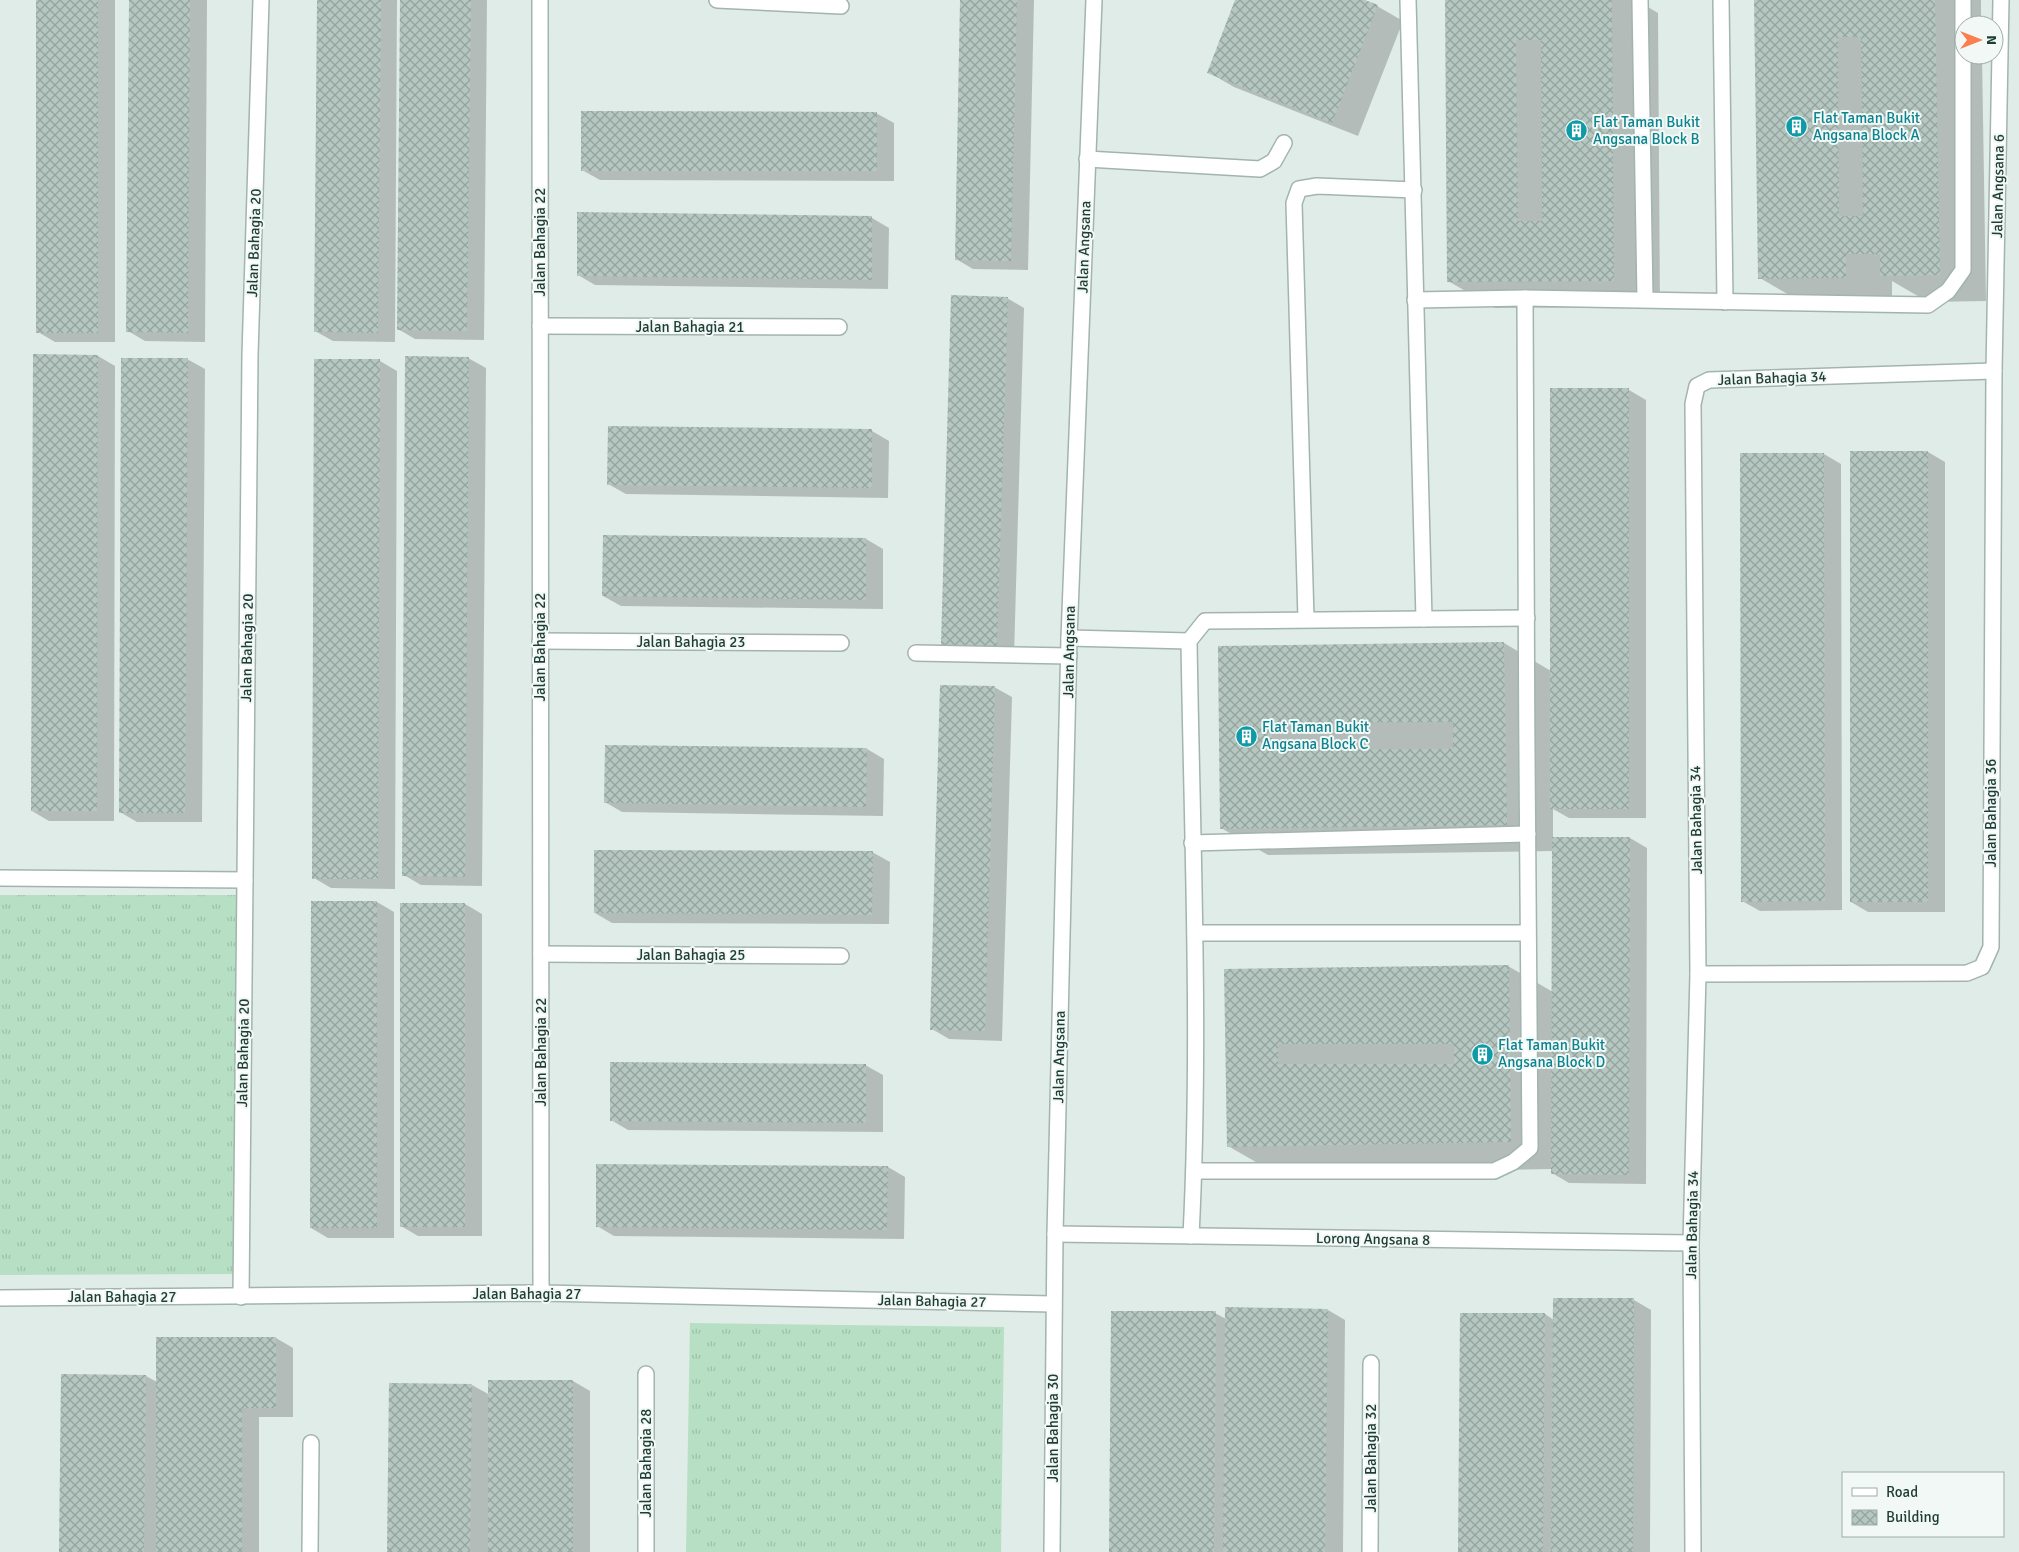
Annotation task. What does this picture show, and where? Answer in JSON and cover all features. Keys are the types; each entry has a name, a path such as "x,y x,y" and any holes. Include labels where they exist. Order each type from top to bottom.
{"street":[{"name":"Jalan Bahagia 20","path":"241,1296 250,355 261,0"},
{"name":"Jalan Bahagia 22","path":"540,0 541,1293"},
{"path":"717,0 841,6"},
{"name":"Jalan Angsana","path":"1054,1304 1069,638 1094,0"},
{"path":"1408,0 1424,619"},
{"path":"1640,0 1645,299"},
{"path":"1721,0 1725,302"},
{"path":"1416,300 1525,298 1645,299 1928,305 1948,291 1963,270 1963,0"},
{"name":"Jalan Angsana 6","path":"1994,371 2001,0"},
{"path":"1087,159 1260,169 1274,161 1284,143"},
{"path":"1306,619 1294,204 1299,189 1316,186 1414,190"},
{"path":"1194,1171 1494,1171 1512,1162 1530,1148 1527,933 1525,298"},
{"name":"Jalan Bahagia 21","path":"540,326 839,327"},
{"name":"Jalan Bahagia 36","path":"1698,974 1967,973 1982,967 1991,947 1994,371"},
{"name":"Jalan Bahagia 34","path":"1693,1552 1691,1243 1698,974 1693,404 1697,386 1709,380 1994,371"},
{"path":"1191,1236 1194,1171 1195,933 1190,641 1205,621 1527,618"},
{"path":"1069,638 1190,641"},
{"name":"Jalan Bahagia 23","path":"540,641 841,642"},
{"path":"916,653 1070,656"},
{"path":"1192,843 1528,834"},
{"path":"0,878 245,880"},
{"path":"1195,933 1527,933"},
{"name":"Jalan Bahagia 25","path":"541,954 841,956"},
{"name":"Lorong Angsana 8","path":"1055,1234 1691,1243"},
{"name":"Jalan Bahagia 27","path":"0,1298 541,1293 1054,1304"},
{"name":"Jalan Bahagia 30","path":"1052,1552 1054,1304"},
{"name":"Jalan Bahagia 32","path":"1370,1552 1371,1363"},
{"name":"Jalan Bahagia 28","path":"646,1374 646,1552"},
{"path":"310,1552 311,1443"}],"green space":[{"path":"0,895 241,895 234,1274 0,1275"},
{"path":"690,1323 1004,1327 1001,1552 686,1552"}],"building":[{"path":"36,0 98,0 98,333 36,333"},
{"path":"129,0 190,0 188,333 126,332"},
{"path":"317,0 381,0 378,333 314,332"},
{"path":"400,0 471,0 467,331 397,330"},
{"path":"960,0 1017,0 1011,261 955,260"},
{"path":"1235,0 1365,0 1378,5 1332,123 1207,73"},
{"name":"Flat Taman Bukit Angsana Block B","path":"1445,0 1612,0 1614,281 1447,282","holes":["1516,40 1541,40 1542,221 1518,221"]},
{"name":"Flat Taman Bukit Angsana Block A","path":"1754,0 1935,0 1940,275 1880,276 1880,254 1846,254 1846,278 1758,279","holes":["1838,37 1861,37 1863,216 1839,216"]},
{"path":"581,111 877,112 877,171 581,171"},
{"path":"577,212 872,216 872,280 577,276"},
{"path":"951,295 1008,297 997,646 941,645"},
{"path":"33,354 98,355 97,811 31,811"},
{"path":"405,356 469,357 465,877 402,876"},
{"path":"121,358 188,358 185,813 119,813"},
{"path":"314,359 380,359 378,879 312,879"},
{"path":"1550,388 1629,388 1629,809 1550,809"},
{"path":"608,426 872,429 872,488 607,485"},
{"path":"1850,451 1928,451 1928,902 1850,902"},
{"path":"1740,453 1824,453 1825,901 1741,902"},
{"path":"603,535 866,538 866,600 602,596"},
{"name":"Flat Taman Bukit Angsana Block C","path":"1504,642 1507,825 1220,829 1218,646","holes":["1453,722 1453,749 1272,750 1272,723"]},
{"path":"940,685 995,686 985,1031 930,1030"},
{"path":"605,745 867,748 866,807 604,803"},
{"path":"1552,837 1630,837 1629,1175 1551,1174"},
{"path":"594,850 873,851 872,915 594,913"},
{"path":"311,901 377,901 377,1228 310,1228"},
{"path":"400,903 465,903 465,1227 400,1227"},
{"name":"Flat Taman Bukit Angsana Block D","path":"1509,965 1511,1142 1227,1147 1224,969","holes":["1278,1044 1454,1044 1454,1064 1278,1064"]},
{"path":"610,1062 866,1064 866,1123 610,1121"},
{"path":"596,1164 888,1166 887,1230 596,1227"},
{"path":"1553,1298 1634,1298 1633,1552 1551,1552"},
{"path":"1225,1307 1328,1309 1325,1552 1223,1552"},
{"path":"1111,1311 1216,1311 1214,1552 1109,1552"},
{"path":"1460,1313 1545,1313 1543,1552 1458,1552"},
{"path":"156,1337 276,1337 276,1408 242,1408 242,1552 156,1552"},
{"path":"61,1374 146,1375 144,1552 59,1552"},
{"path":"488,1380 573,1380 573,1552 488,1552"},
{"path":"389,1383 472,1384 470,1552 387,1552"}],"place":[{"name":"Flat Taman Bukit Angsana Block A","path":"1797,127"},
{"name":"Flat Taman Bukit Angsana Block B","path":"1577,131"},
{"name":"Flat Taman Bukit Angsana Block C","path":"1246,736"},
{"name":"Flat Taman Bukit Angsana Block D","path":"1482,1054"}]}
